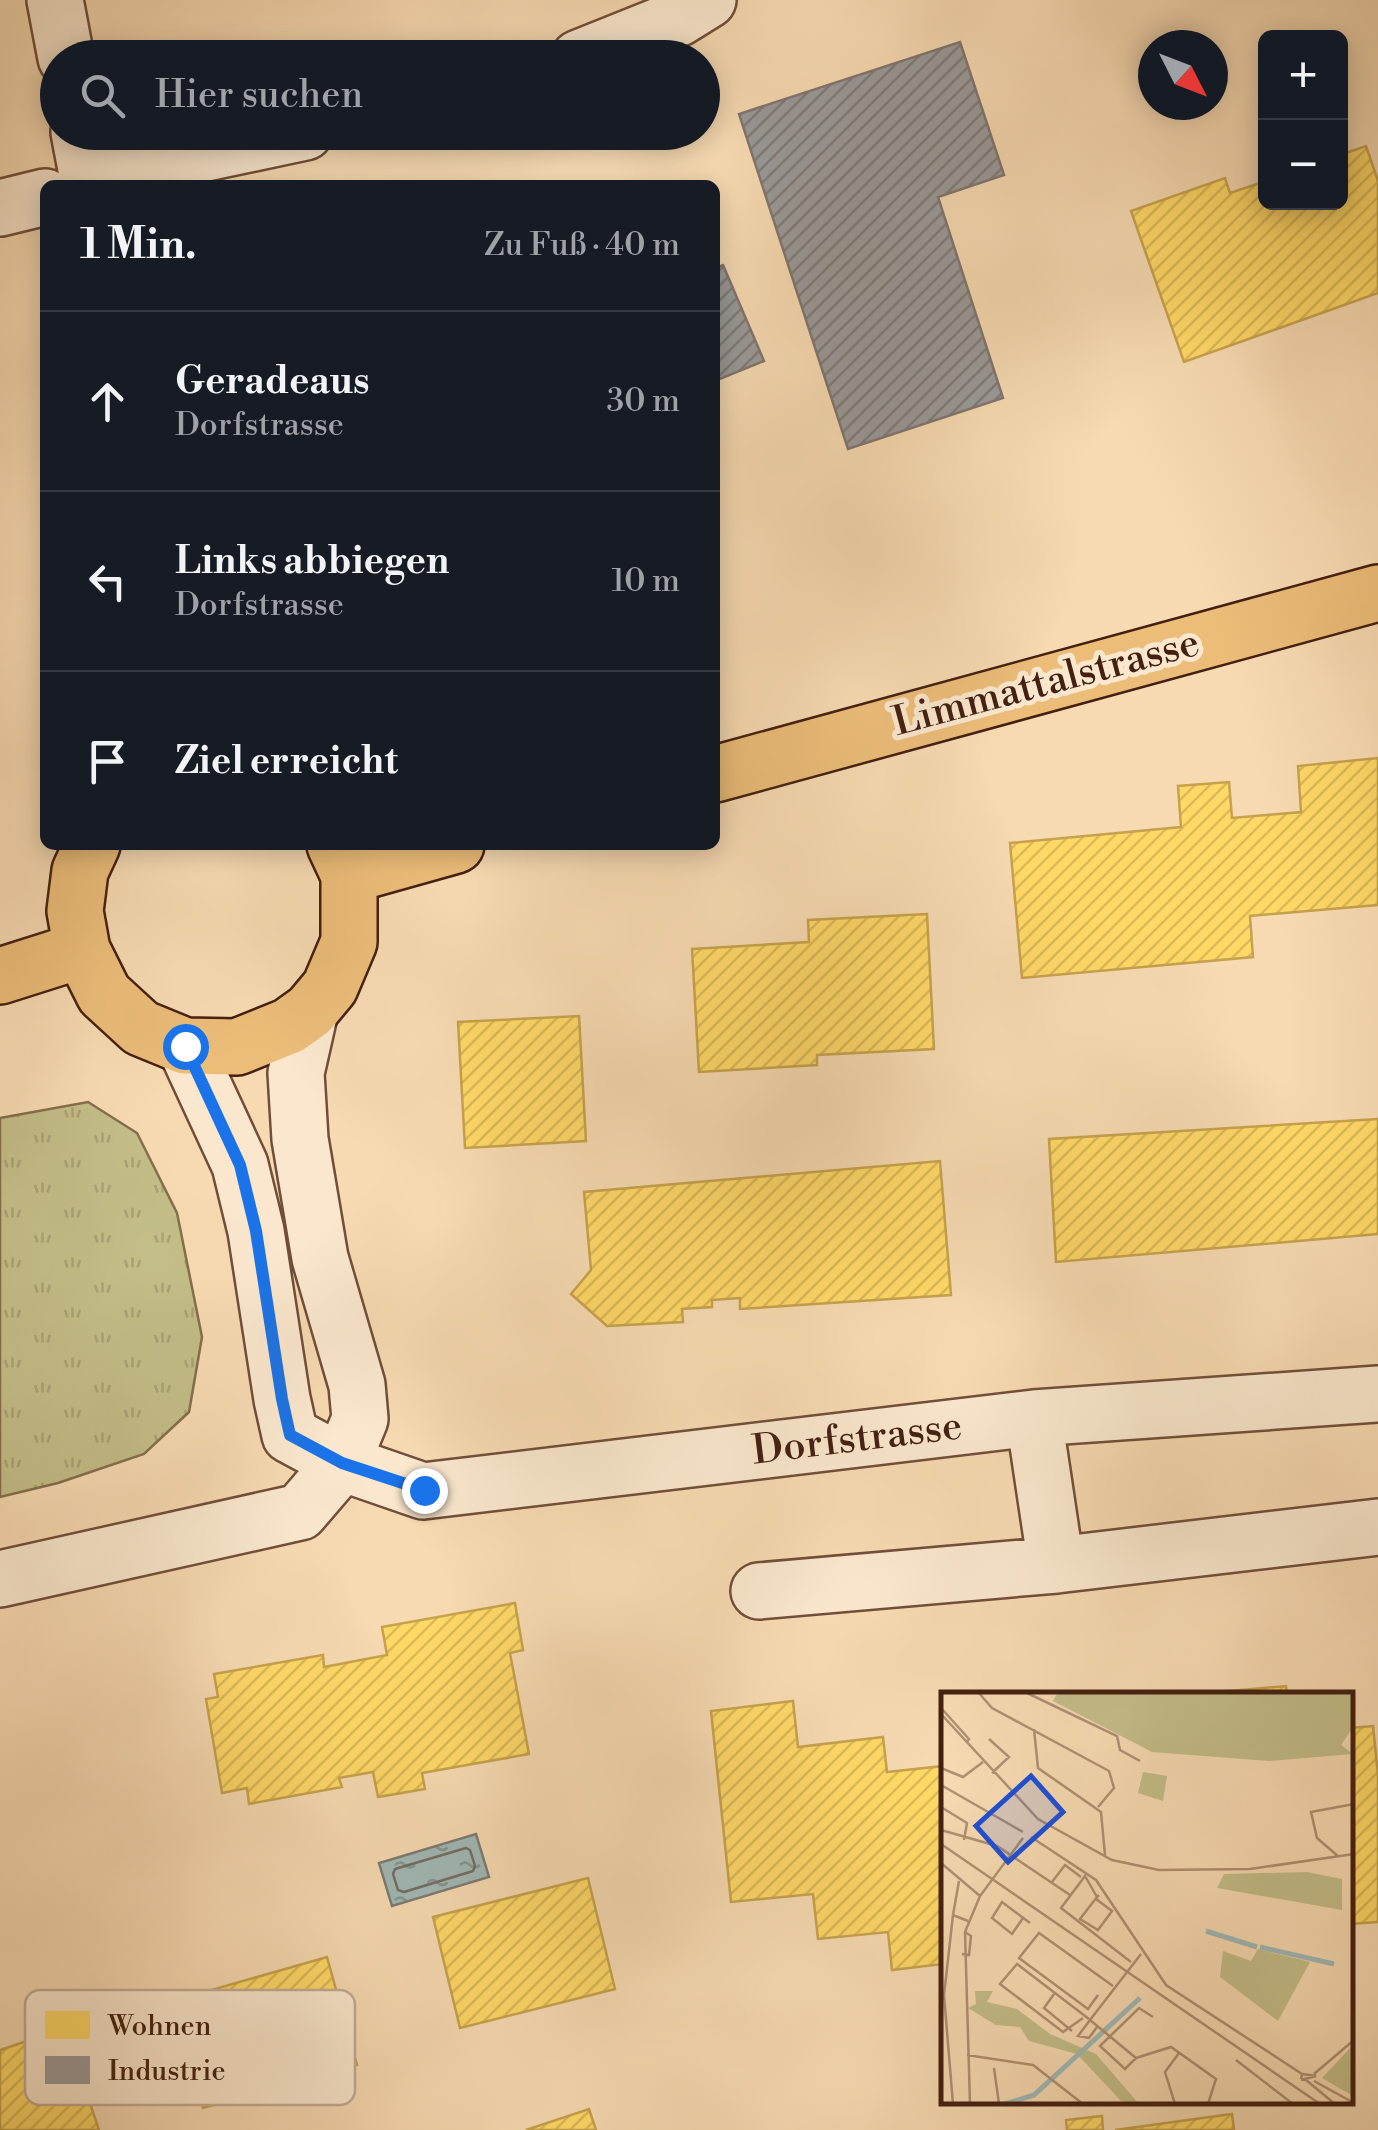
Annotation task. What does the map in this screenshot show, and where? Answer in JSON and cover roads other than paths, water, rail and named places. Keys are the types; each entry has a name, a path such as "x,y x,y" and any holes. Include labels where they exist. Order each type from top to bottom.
{"main road":[{"name":"Limmattalstrasse","path":"720,773 1378,593"},
{"path":"90,850 80,871 75,911 82,950 104,994 141,1028 185,1046 237,1047 289,1026 310,1011 330,986 349,942 342,860 418,850"},
{"path":"0,976 82,950"}],"street":[{"path":"55,0 63,40"},
{"path":"624,40 679,18 708,0"},
{"path":"77,176 220,150"},
{"path":"0,208 40,191"},
{"path":"0,1579 300,1512 342,1463 360,1419 357,1386 320,1258 300,1140 296,1074 310,1011"},
{"name":"Dorfstrasse","path":"185,1046 240,1165 256,1231 290,1435 342,1463 424,1490 1034,1418 1378,1394"},
{"path":"1034,1418 1056,1565"},
{"path":"758,1591 1056,1565 1378,1527"}],"water":[{"path":"476,1834 489,1877 392,1906 379,1863"}]}
